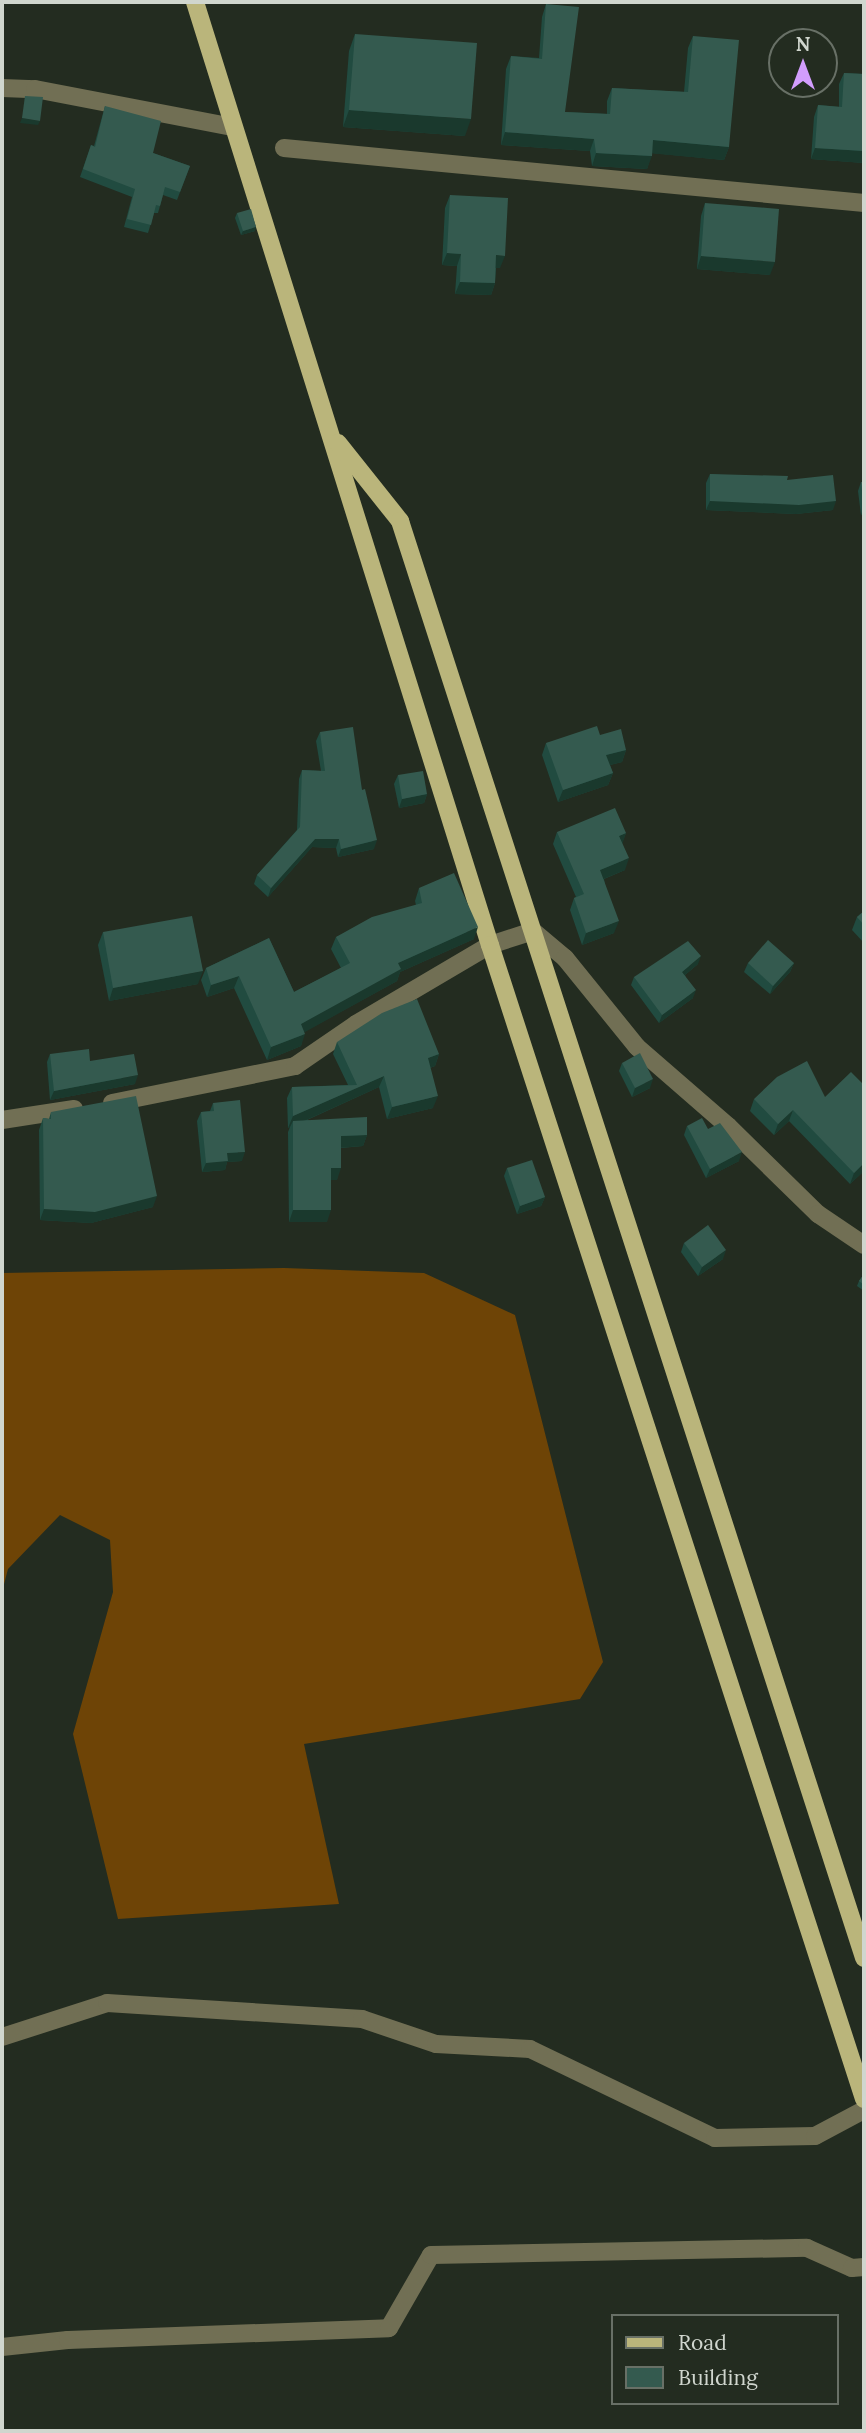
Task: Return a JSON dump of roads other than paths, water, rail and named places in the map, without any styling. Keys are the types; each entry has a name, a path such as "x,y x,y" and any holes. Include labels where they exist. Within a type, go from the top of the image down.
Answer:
{"main road":[{"path":"195,2 490,945 864,2099"},
{"path":"331,434 401,521 864,1958"}],"street":[{"path":"2,88 35,89 233,127"},
{"path":"285,148 864,203"},
{"path":"2,1120 295,1066 490,945 533,931 565,958 637,1047 728,1126 818,1214 864,1245"},
{"path":"2,2038 107,2003 362,2019 436,2044 530,2049 715,2138 815,2136 864,2110"},
{"path":"2,2347 68,2340 389,2328 431,2255 807,2248 852,2268 864,2267"}]}
